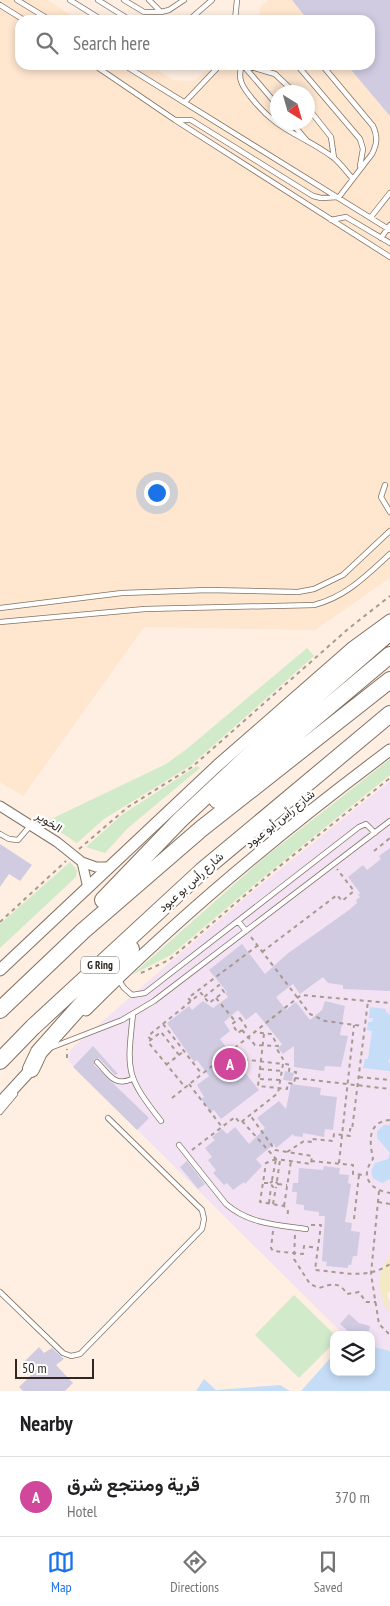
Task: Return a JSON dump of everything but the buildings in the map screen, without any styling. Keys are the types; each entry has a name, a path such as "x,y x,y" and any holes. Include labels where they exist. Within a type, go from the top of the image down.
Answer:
{"highway":[{"path":"117,886 180,820 270,736 390,632"},
{"path":"83,931 100,902 117,886 390,655"},
{"path":"83,931 201,829 390,680"},
{"name":"شارع رأس بو عبود","path":"0,1061 33,1027 202,871 390,714"},
{"path":"363,735 390,724"},
{"path":"31,1069 40,1052 202,871"},
{"name":"G Ring","path":"0,1010 83,931"}],"street":[{"path":"0,970 225,759 353,647 390,620"},
{"name":"شارع رأس أبو عبود","path":"0,1103 49,1049 121,984 169,930 251,860 390,750"},
{"name":"الخوير","path":"0,806 74,854 82,862"},
{"path":"82,862 96,867 110,867"},
{"path":"82,862 88,888"}],"lane":[{"path":"17,0 42,15"},
{"path":"70,0 94,15"},
{"path":"98,0 122,15"},
{"path":"124,0 144,12 169,10 184,0"},
{"path":"149,0 161,12"},
{"path":"195,15 212,0"},
{"path":"236,15 237,0"},
{"path":"0,5 16,15"},
{"path":"101,70 175,120 390,257"},
{"path":"132,70 389,228 381,238"},
{"path":"185,102 215,70"},
{"path":"241,70 241,82 260,109 272,121 334,158 352,178"},
{"path":"247,70 270,97"},
{"path":"261,70 275,74 287,85"},
{"path":"302,70 360,139 363,149 358,169"},
{"path":"326,70 373,126 376,133 375,148 338,198"},
{"path":"315,117 331,137 334,158"},
{"path":"175,120 191,120 313,196 338,198"},
{"path":"298,130 309,144"},
{"path":"371,217 390,193"},
{"path":"331,220 346,217 390,243"},
{"path":"385,485 381,498 390,512"},
{"path":"0,608 122,593 208,590 298,592 314,589 343,575 390,531"},
{"path":"0,622 145,609 314,605 327,602 352,588 390,554"},
{"path":"49,1049 133,1014 164,995 390,821"},
{"path":"121,984 132,995 145,993 359,827 366,824 375,832"},
{"path":"0,834 9,840 18,840 30,825"},
{"path":"238,921 246,931"},
{"path":"133,1014 129,1064 132,1079 161,1121"},
{"path":"97,1062 118,1082 123,1083 132,1079"},
{"path":"0,1112 19,1090 31,1069"},
{"path":"0,1292 63,1353 71,1356 80,1354 202,1229 204,1219 202,1210 108,1118"},
{"path":"179,1145 226,1204 236,1212 247,1219 306,1229"}],"path":[{"path":"0,922 128,806 192,767 348,629 390,596"},
{"path":"121,984 141,972 169,960 271,873 390,778"},
{"path":"374,850 390,838"},
{"path":"262,952 337,895 342,901 354,891 334,864"},
{"path":"246,931 297,998 316,1018 364,1026"},
{"path":"191,1002 188,998 257,946"},
{"path":"208,984 213,990"},
{"path":"151,1040 148,1036 202,993 204,997 209,1003 224,992 219,985 204,997"},
{"path":"172,1098 300,995 390,1003"},
{"path":"216,998 235,1021"},
{"path":"287,1152 304,1141 312,1142 312,1139 333,1141 334,1134 350,1136 368,1001"},
{"path":"240,1018 246,1027 242,1030 238,1033 232,1024 240,1018"},
{"path":"163,1024 201,1074"},
{"path":"339,1163 354,1025"},
{"path":"242,1030 255,1045 275,1046"},
{"path":"179,1055 161,1032 148,1042 185,1087"},
{"path":"254,1032 271,1034 278,1046 275,1046"},
{"path":"232,1050 240,1059 261,1061 273,1063 290,1064 289,1071 296,1072 294,1084 288,1083 287,1089 258,1086 261,1061 263,1046 264,1034"},
{"path":"67,1058 68,1042"},
{"path":"186,1155 234,1117 240,1123 278,1093 284,1064 275,1046"},
{"path":"166,1065 184,1051"},
{"path":"272,1070 273,1063"},
{"path":"260,1069 282,1070"},
{"path":"359,1077 390,1080"},
{"path":"295,1078 390,1089"},
{"path":"259,1079 280,1080"},
{"path":"269,1087 270,1080"},
{"path":"189,1084 222,1126"},
{"path":"250,1115 275,1150 312,1156 312,1161"},
{"path":"390,1120 381,1122 371,1134 370,1149 373,1159 367,1166 366,1175 369,1183 379,1191 390,1193"},
{"path":"242,1121 276,1159 311,1164 312,1161 353,1165 352,1174 366,1175"},
{"path":"276,1159 266,1163 260,1202 284,1206 288,1211 286,1226"},
{"path":"269,1204 276,1159"},
{"path":"273,1204 280,1160"},
{"path":"284,1206 291,1161"},
{"path":"354,1219 359,1175"},
{"path":"263,1182 287,1185"},
{"path":"271,1183 277,1184"},
{"path":"379,1191 370,1274 377,1302 379,1324 390,1336"},
{"path":"378,1202 390,1204"},
{"path":"306,1229 312,1224 321,1225 315,1270 370,1274 390,1264"},
{"path":"274,1225 272,1250 303,1254 304,1246 318,1248"},
{"path":"296,1228 293,1253 295,1262 314,1288 336,1284 347,1294 359,1292 366,1302 377,1302"}],"shaded area":[{"path":"0,0 47,0 71,15 15,15 15,70 158,70 173,80 194,81 206,70 375,70 375,15 259,15 260,7 268,0 390,0 390,578 315,630 144,627 23,796 0,782"},
{"path":"390,781 390,1290 387,1294 390,1302 390,1351 375,1347 375,1331 340,1331 68,1061 71,1049 257,888"}],"green space":[{"path":"307,648 314,656 190,766 104,819 77,843 45,822 166,764 188,748"},
{"path":"390,759 390,775 261,879 171,955 132,975 264,858"},
{"path":"197,766 200,768 128,828 105,853 86,847 123,814"},
{"path":"70,862 77,870 76,877 0,948 0,924"},
{"path":"294,1295 331,1331 330,1347 299,1378 255,1335"}],"sand":[{"path":"390,1255 390,1290 387,1294 390,1311 383,1302 380,1280 382,1270"}],"water":[{"path":"370,1007 386,1009 386,1012 390,1015 390,1058 388,1062 390,1063 390,1071 363,1068 365,1059 368,1059 372,1031 367,1030 368,1022 372,1022 373,1018 369,1018"},
{"path":"384,1125 390,1125 390,1153 377,1138 377,1131"},
{"path":"390,1153 390,1179 382,1183 373,1178 371,1171 375,1163 388,1159"},
{"path":"375,1347 390,1351 390,1391 301,1391 330,1358 330,1376 375,1376"},
{"path":"204,1379 216,1390 280,1385 290,1391 196,1391"}],"place":[{"name":"قرية ومنتجع شرق","path":"230,1064"}]}
